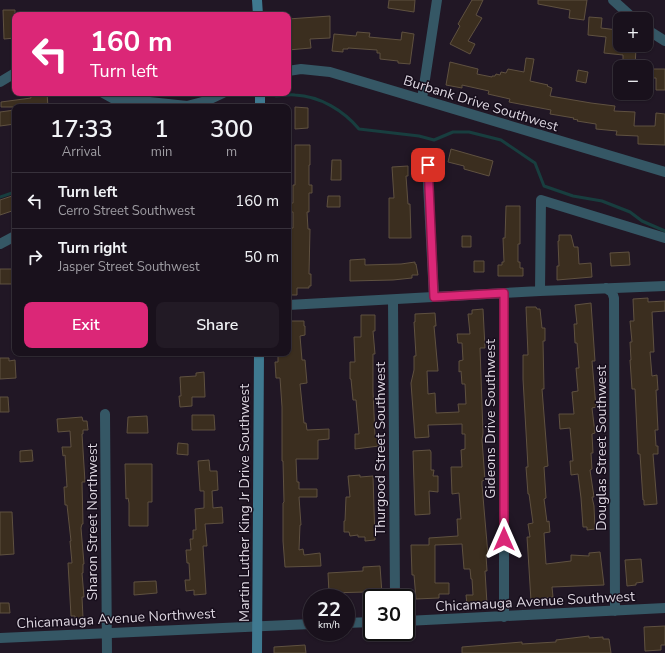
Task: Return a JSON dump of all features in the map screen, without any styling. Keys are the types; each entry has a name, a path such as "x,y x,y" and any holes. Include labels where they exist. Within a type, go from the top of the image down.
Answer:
{"main road":[{"path":"257,0 258,12"},
{"name":"Martin Luther King Jr Drive Southwest","path":"257,653 259,356"}],"street":[{"path":"422,99 437,0"},
{"path":"614,0 627,12"},
{"path":"653,33 665,41"},
{"name":"Burbank Drive Southwest","path":"291,71 301,69 330,72 665,172"},
{"path":"1,80 12,74"},
{"path":"108,96 112,98 168,104"},
{"path":"195,104 217,96"},
{"path":"428,165 434,297"},
{"path":"540,291 541,200 665,238"},
{"path":"0,244 12,238"},
{"path":"291,305 540,291 665,286"},
{"name":"Douglas Street Southwest","path":"606,288 612,292 614,298 615,611"},
{"name":"Gideons Drive Southwest","path":"504,293 504,617"},
{"name":"Thurgood Street Southwest","path":"393,300 394,589"},
{"name":"Sharon Street Northwest","path":"105,414 107,653"},
{"name":"Chicamauga Avenue Southwest","path":"415,621 665,608"},
{"path":"257,626 303,624"},
{"name":"Chicamauga Avenue Northwest","path":"0,638 257,626"}],"building":[{"path":"389,0 415,0 414,12 388,8"},
{"path":"472,0 483,0 476,15 482,18 468,41 475,44 470,54 450,44 460,26 458,24"},
{"path":"538,0 587,0 584,20 569,18 570,10 538,4"},
{"path":"3,10 15,10 15,12 12,12 12,38 4,39"},
{"path":"330,16 330,38 310,39 311,48 291,50 291,19"},
{"path":"589,17 602,18 601,28 613,29 613,52 636,52 635,60 623,60 623,55 604,53 606,37 588,35"},
{"path":"357,32 370,33 369,37 401,40 402,32 414,34 410,64 380,59 380,53 377,53 377,50 348,48 343,49 343,52 332,51 334,34 356,36"},
{"path":"526,58 534,59 530,81 548,85 547,86 552,88 550,96 615,106 614,111 635,112 634,126 655,126 656,113 665,114 665,145 638,144 638,136 616,135 617,131 596,129 596,124 550,114 551,110 509,102 510,99 488,94 489,91 462,85 462,88 446,85 450,62 478,69 477,74 492,77 496,74 500,75 501,72 506,73 508,69 524,72"},
{"path":"653,69 665,69 665,90 656,90 656,78 653,78"},
{"path":"578,70 588,72 586,83 576,81"},
{"path":"31,96 47,96 48,104 12,104 12,107 1,107 1,102 31,98"},
{"path":"295,107 308,108 308,128 295,129"},
{"path":"12,110 12,124 0,126 0,112"},
{"path":"295,145 310,145 309,185 312,185 312,193 309,193 309,212 307,212 308,229 310,229 309,274 311,274 311,286 309,286 309,288 297,288 297,295 291,295 291,228 293,228 293,212 291,212 291,203 293,203 293,185 295,185"},
{"path":"451,149 493,161 489,176 464,169 464,166 448,162"},
{"path":"332,160 341,160 341,180 331,180"},
{"path":"408,166 408,176 406,176 408,204 410,204 411,238 389,238 389,198 394,198 392,167"},
{"path":"12,196 12,211 0,215 0,200"},
{"path":"328,196 340,196 340,207 327,207"},
{"path":"506,206 520,206 520,244 518,244 518,262 520,262 520,268 523,268 523,276 498,276 498,265 502,265 502,262 504,262 503,238 505,238"},
{"path":"559,235 571,235 574,247 578,247 579,264 591,263 592,277 557,280 557,266 559,266"},
{"path":"462,236 471,236 471,247 462,247"},
{"path":"629,252 630,265 611,266 610,253"},
{"path":"365,259 365,265 415,262 418,275 412,275 412,278 393,280 350,281 350,260"},
{"path":"474,261 484,261 484,272 474,272"},
{"path":"0,269 12,269 12,284 0,284"},
{"path":"648,298 648,302 665,301 665,311 652,312 654,352 650,352 652,376 657,375 658,390 656,390 658,430 655,430 658,454 653,454 657,504 644,505 640,454 638,454 635,389 632,389 630,342 632,342 630,321 634,321 633,299"},
{"path":"591,303 595,361 592,361 596,407 592,408 595,433 592,434 593,453 591,453 592,469 590,470 594,497 592,497 595,529 587,530 587,527 583,527 578,474 571,475 570,461 573,461 570,428 560,429 559,414 574,414 572,392 578,391 576,368 579,368 577,343 575,343 574,324 577,324 575,305"},
{"path":"526,307 536,307 537,309 540,309 542,328 545,328 545,341 543,341 544,389 542,389 548,466 544,467 546,498 544,499 550,532 544,533 546,564 571,561 571,555 589,556 589,553 600,552 604,585 552,587 553,597 545,598 545,600 531,601 527,537 530,537 528,524 533,523 528,494 526,467 528,467 523,379 523,355 528,355"},
{"path":"483,309 485,348 480,348 482,440 485,480 482,481 482,485 488,555 486,555 487,571 485,571 487,604 467,605 466,595 473,595 472,579 470,569 464,569 462,544 435,545 435,583 449,583 449,594 439,594 439,598 416,599 414,575 412,575 411,545 429,545 429,538 458,536 457,519 461,519 459,493 452,494 451,467 462,467 461,450 465,449 465,434 462,434 462,424 428,425 429,437 415,438 411,383 414,370 414,356 416,356 415,314 435,313 436,326 434,326 438,371 427,371 428,394 435,393 436,413 459,412 458,404 466,404 465,384 462,384 461,371 459,372 459,361 463,360 462,343 458,343 457,334 470,334 468,314 472,314 472,310"},
{"path":"361,315 375,315 375,331 373,331 375,354 373,354 373,391 375,436 378,435 379,446 355,449 355,434 359,434 356,400 353,400 350,379 350,362 355,362 354,337 361,337"},
{"path":"291,321 304,321 305,335 300,336 302,360 305,360 307,383 300,384 304,423 306,423 307,430 329,429 329,439 318,440 318,459 296,459 297,482 299,482 299,489 317,489 317,497 299,497 301,525 299,550 303,549 304,555 320,553 321,566 285,567 283,541 284,502 282,407 280,378 276,378 275,362 278,362 278,356 291,356"},
{"path":"0,358 9,358 9,361 15,360 16,378 0,379"},
{"path":"204,372 205,397 192,397 192,406 180,407 180,377 196,376 196,373"},
{"path":"0,397 8,397 9,412 0,412"},
{"path":"192,415 214,415 215,430 192,430"},
{"path":"147,416 148,433 127,433 128,417"},
{"path":"82,417 83,421 87,421 88,430 83,430 82,434 85,482 82,482 83,524 81,528 84,564 82,573 84,597 82,597 83,618 75,619 75,616 71,616 68,563 72,563 71,541 67,505 65,505 64,487 67,487 65,455 63,456 62,447 71,447 70,431 58,432 57,419"},
{"path":"178,443 188,444 188,455 177,454"},
{"path":"32,450 33,461 20,462 20,451"},
{"path":"430,450 431,470 434,470 433,476 438,476 438,492 429,491 430,514 415,515 413,451"},
{"path":"209,460 210,471 217,471 218,490 212,491 213,508 222,507 223,523 205,524 207,546 203,546 206,594 194,595 194,590 186,591 185,580 190,580 189,563 187,563 186,550 191,550 190,539 193,539 193,530 196,530 195,509 204,508 204,491 200,491 198,461"},
{"path":"125,464 152,464 152,502 148,502 148,526 129,526 129,503 128,498 126,499"},
{"path":"360,475 360,477 373,476 375,540 365,541 365,537 358,537 358,535 350,536 349,532 344,532 346,497 350,497 348,476"},
{"path":"0,512 12,512 14,554 0,555"},
{"path":"641,559 643,582 636,583 636,585 627,586 625,560"},
{"path":"380,566 382,589 363,589 363,592 355,592 355,589 329,589 328,573 363,571 363,567"},
{"path":"156,581 157,593 134,595 134,582"},
{"path":"0,603 9,603 10,613 0,613"},
{"path":"665,626 665,645 661,645 661,650 645,651 644,627"},
{"path":"589,636 589,638 603,637 603,639 609,639 611,653 462,653 462,647 522,642 522,644 556,642 556,640"},
{"path":"305,645 306,653 274,653 274,647"}],"waterway":[{"path":"291,95 304,96 322,101 346,116 359,129 419,136 434,140 453,132 469,132 501,140 535,163 544,186 573,196 602,201 630,212 642,221 665,231"},
{"path":"0,197 12,193"}],"route":[{"path":"428,165 434,297 504,293 504,539"}]}
